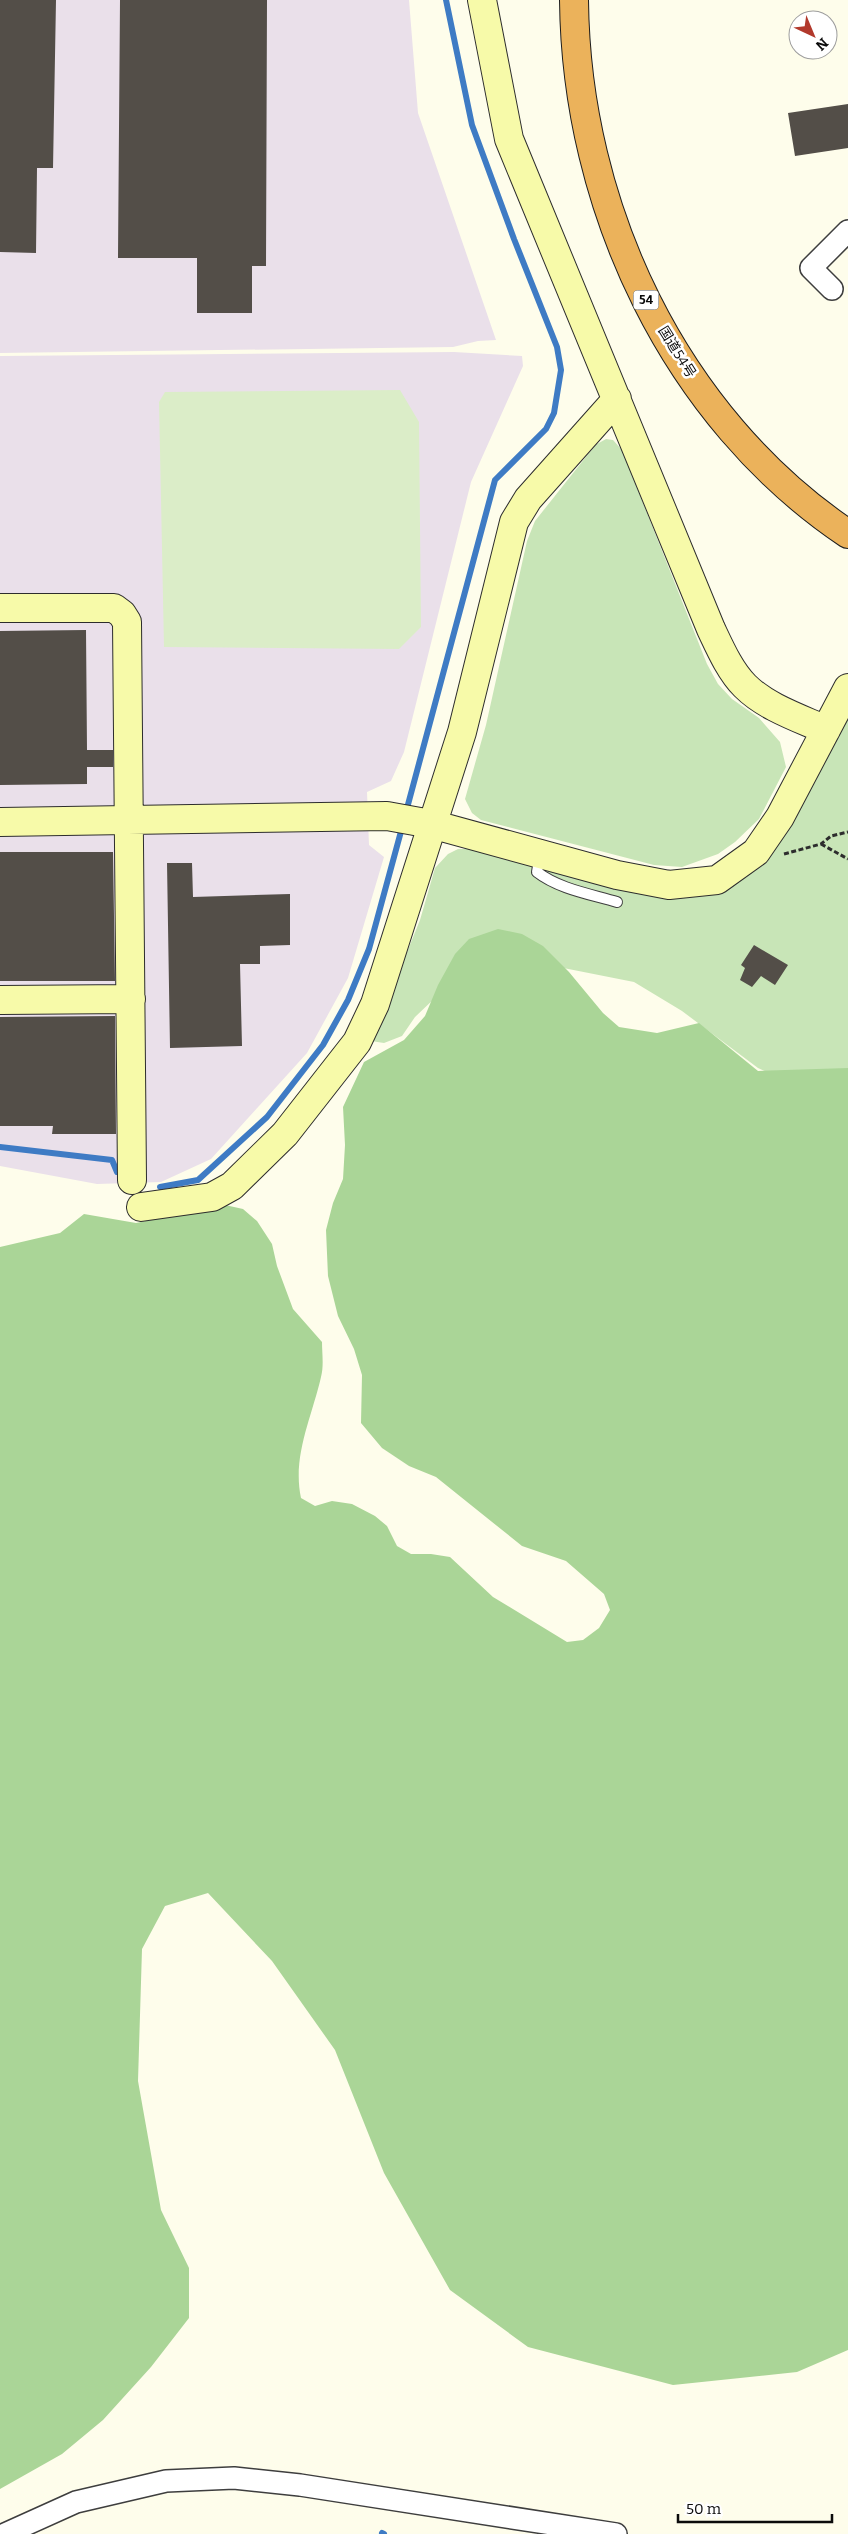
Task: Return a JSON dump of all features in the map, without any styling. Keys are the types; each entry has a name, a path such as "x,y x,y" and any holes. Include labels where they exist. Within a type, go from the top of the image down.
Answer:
{"highway":[{"name":"国道54号","path":"574,0 578,78 588,134 604,199 640,291 686,368 744,442 790,489 848,534"}],"street":[{"path":"482,0 509,139 711,629 727,661 744,685 757,696 778,708 826,730"},
{"path":"832,289 811,268 848,231"},
{"path":"142,1207 212,1197 232,1186 285,1134 357,1042 375,1004 462,732 514,522 528,499 617,399"},
{"path":"0,608 114,608 122,614 128,628 132,1180"},
{"path":"0,822 387,816 431,824 617,875 669,886 717,880 756,852 780,817 848,688"},
{"path":"0,1000 131,999"},
{"path":"4,2534 76,2502 166,2481 234,2478 328,2489 616,2534"}],"lane":[{"path":"540,853 537,872 545,878 574,890 617,902"}],"path":[{"path":"778,856 821,844 831,836 848,832"},
{"path":"821,844 848,859"}],"shaded area":[{"path":"0,0 409,0 418,113 496,340 478,341 453,347 0,353"},
{"path":"454,352 522,356 523,366 471,482 404,752 391,781 367,792 369,845 384,857 348,978 307,1053 211,1159 161,1182 97,1184 0,1166 0,356"}],"green space":[{"path":"400,390 419,422 421,627 399,649 164,647 159,402 165,392"},
{"path":"606,439 613,440 622,450 707,664 718,684 732,699 759,718 780,742 786,767 759,819 735,842 718,854 682,867 654,865 481,820 472,813 465,799 486,725 527,541 535,521 589,453 597,444"},
{"path":"848,717 848,1108 758,1068 682,1011 634,982 498,955 456,978 415,1017 402,1036 384,1043 371,1041 420,920 435,868 448,854 458,849 470,849 725,886"},
{"path":"498,929 522,934 543,946 569,972 603,1013 619,1027 657,1033 699,1023 758,1071 848,1068 848,2350 797,2372 673,2385 528,2347 450,2290 384,2173 335,2050 272,1961 208,1893 165,1906 142,1949 138,2081 161,2210 189,2268 189,2318 151,2367 103,2420 62,2454 0,2489 0,1247 60,1233 84,1214 136,1223 225,1205 243,1209 257,1221 272,1244 277,1266 293,1309 322,1342 322,1373 301,1452 299,1482 301,1498 315,1506 332,1501 352,1504 375,1516 387,1526 397,1546 411,1554 431,1554 450,1557 493,1597 567,1642 583,1640 599,1628 610,1610 604,1594 566,1561 522,1546 436,1477 409,1466 382,1448 361,1423 362,1375 354,1349 338,1316 328,1276 326,1230 333,1203 343,1179 345,1145 343,1107 364,1062 404,1040 425,1016 438,985 455,954 469,939"}],"building":[{"path":"0,0 56,0 53,168 37,168 36,253 0,252"},
{"path":"120,0 267,0 266,266 252,266 252,313 197,313 197,258 118,258"},
{"path":"848,104 848,148 795,156 788,113"},
{"path":"86,630 87,750 113,750 113,767 87,767 87,784 0,785 0,631"},
{"path":"0,852 113,852 115,981 0,981"},
{"path":"167,863 192,863 193,897 290,894 290,945 260,946 260,964 240,964 242,1046 170,1048"},
{"path":"754,945 788,965 775,985 761,976 752,987 740,980 745,968 741,965"},
{"path":"115,1016 116,1134 52,1134 53,1126 0,1126 0,1017"}],"waterway":[{"path":"406,812 495,480 546,429 554,413 561,370 557,347 514,239 472,125 446,0"},
{"path":"160,1187 198,1180 267,1117 323,1045 348,1000 369,949 403,824"},
{"path":"0,1147 112,1160 117,1172"}]}
